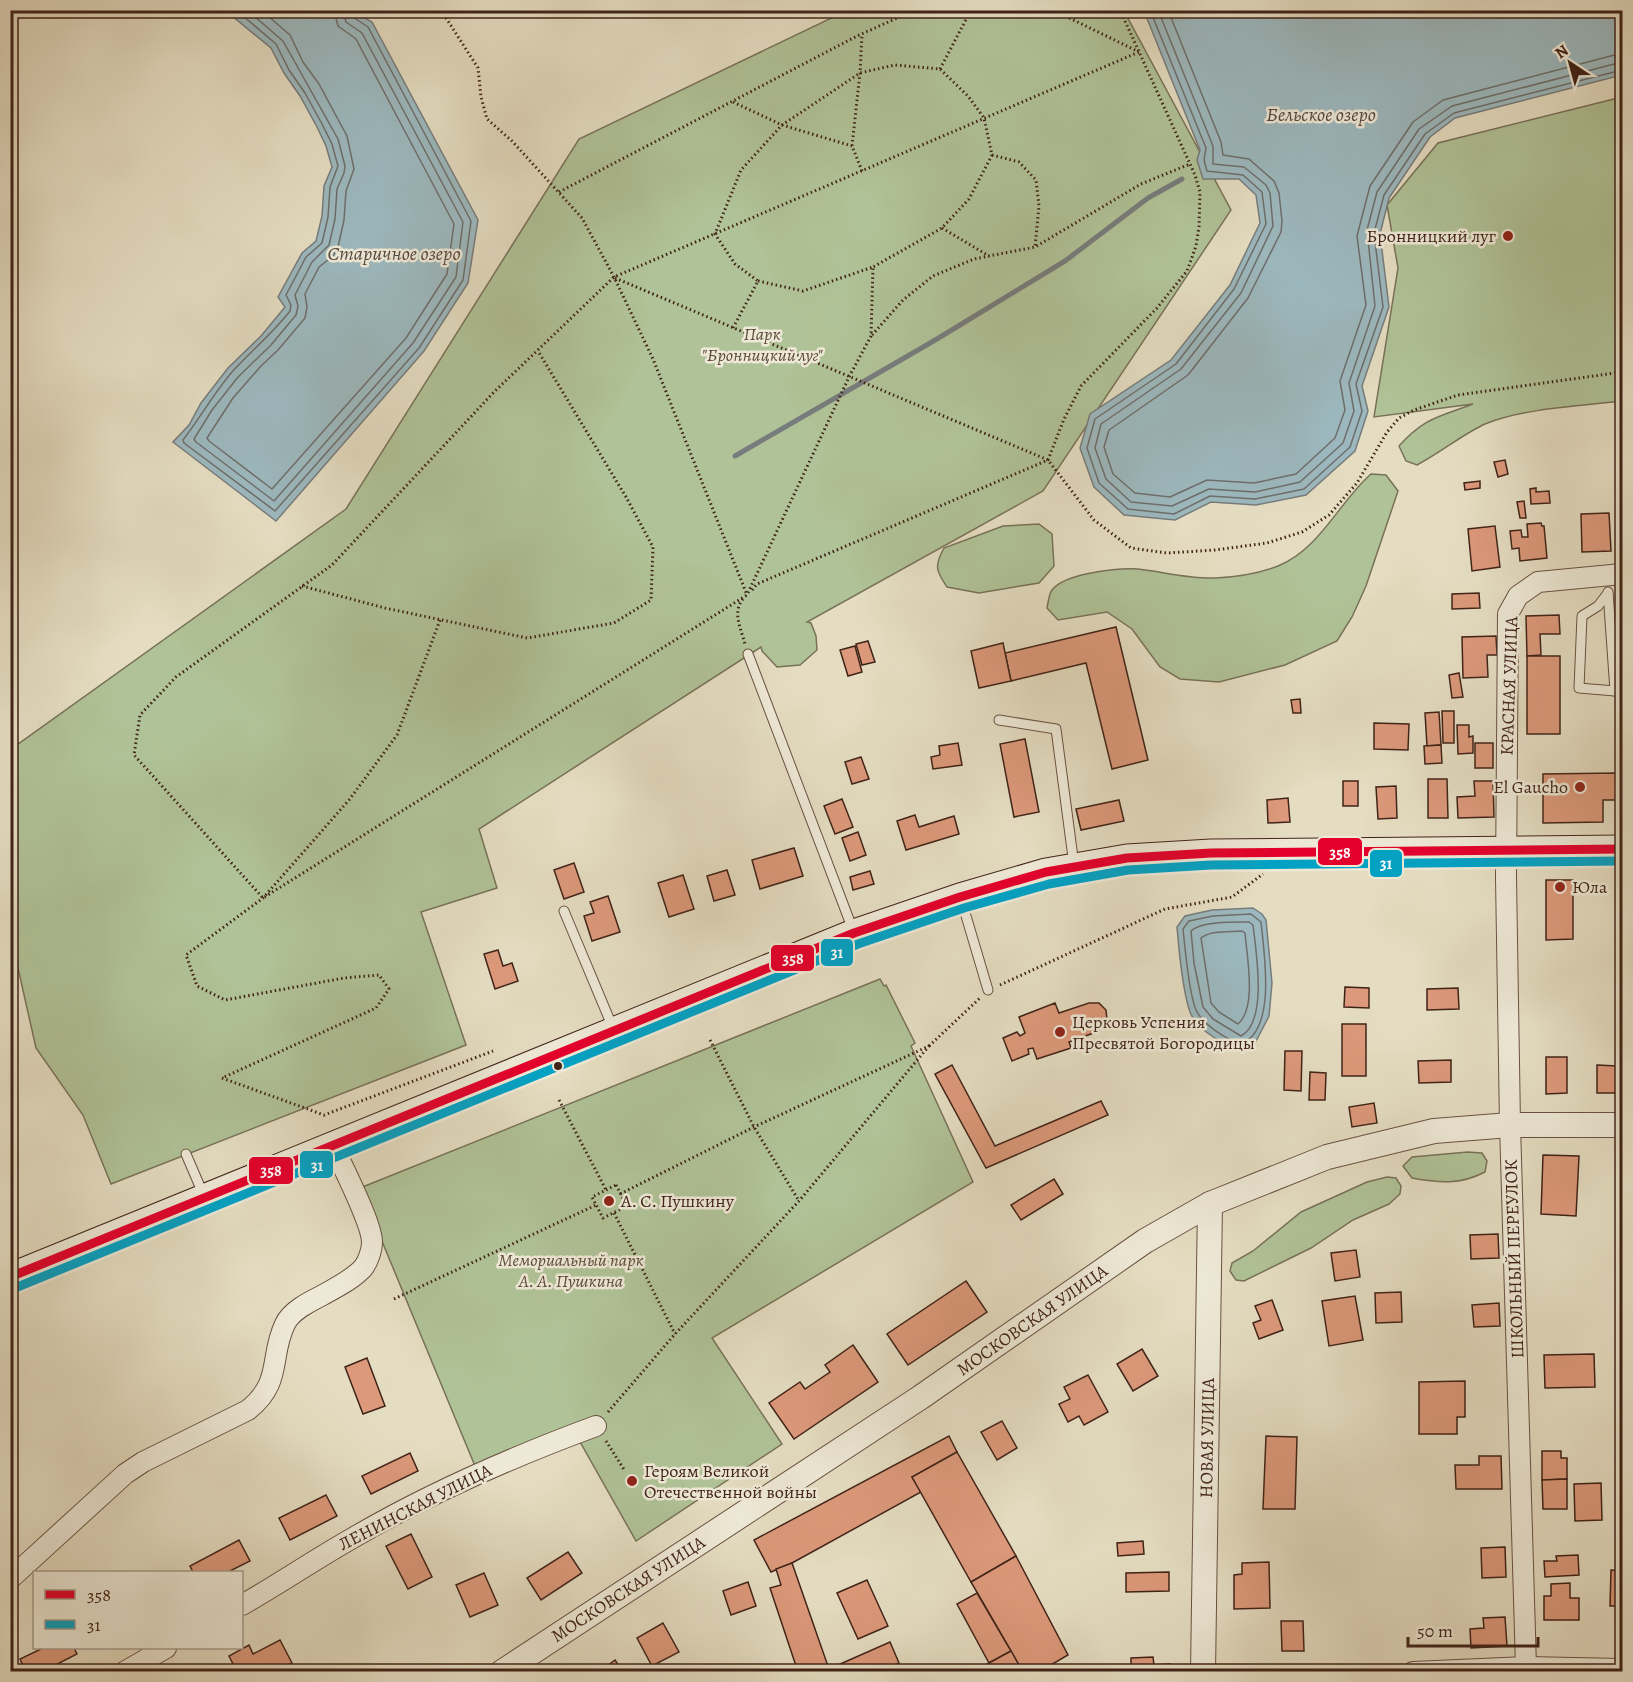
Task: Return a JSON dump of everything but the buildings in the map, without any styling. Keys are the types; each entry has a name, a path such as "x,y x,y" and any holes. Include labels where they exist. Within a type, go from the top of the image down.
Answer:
{"main road":[{"path":"10,1277 854,933 960,897 1046,872 1127,858 1210,853 1623,849"}],"street":[{"name":"КРАСНАЯ УЛИЦА","path":"1505,851 1508,614 1518,596 1538,582 1612,581"},
{"name":"ШКОЛЬНЫЙ ПЕРЕУЛОК","path":"1505,851 1510,1125 1526,1667"},
{"name":"МОСКОВСКАЯ УЛИЦА","path":"502,1671 921,1397 1145,1241 1210,1204 1326,1157 1434,1131 1510,1125 1623,1125"},
{"path":"10,1579 126,1474 143,1462 248,1410 261,1400 269,1387 285,1322 307,1303 347,1281 363,1268 372,1242 368,1226 333,1144"},
{"name":"НОВАЯ УЛИЦА","path":"1203,1671 1210,1204"},
{"name":"ЛЕНИНСКАЯ УЛИЦА","path":"243,1604 352,1538 467,1478 540,1446 596,1426"},
{"path":"124,1671 162,1649"},
{"path":"1413,1671 1526,1667 1623,1669"}],"lane":[{"path":"1612,581 1619,691 1580,688 1582,616 1598,606 1612,581"},
{"path":"748,654 854,933"},
{"path":"999,720 1056,729 1075,867"},
{"path":"960,897 988,990"},
{"path":"564,911 614,1030"},
{"path":"186,1154 205,1197"}],"path":[{"path":"441,10 478,68 481,97 487,119 512,141 582,218 614,277 653,359 747,595"},
{"path":"559,192 862,33 915,10"},
{"path":"939,69 971,10"},
{"path":"1053,10 1139,52"},
{"path":"748,654 737,615 740,603 757,584 1048,460 1064,419 1081,386 1157,308 1187,271 1196,246 1200,192 1190,164 1119,10"},
{"path":"862,33 852,146 862,171"},
{"path":"263,898 134,755 140,715 176,677 332,566 494,392 614,277 1139,52"},
{"path":"895,65 939,69 968,96 984,118 992,155 969,199 942,228 873,267 803,291 758,281 735,264 715,234 741,170 782,125 860,74 895,65"},
{"path":"732,102 782,125 852,146"},
{"path":"992,155 1020,162 1036,180 1039,206 1035,247"},
{"path":"493,1051 324,1115 222,1078 376,1008 389,989 379,975 344,978 225,1000 197,986 186,955 263,898 747,595 849,376 871,336 903,300 933,276 974,259 1035,247 1141,184 1190,164"},
{"path":"942,228 989,256"},
{"path":"871,336 873,267"},
{"path":"614,277 1048,460 1094,520 1131,548 1167,553 1267,543 1302,532 1329,515 1357,483 1387,432 1399,418 1414,410 1458,395 1623,372"},
{"path":"733,328 758,281"},
{"path":"302,586 440,620 527,638 614,623 651,600 653,548 626,497 538,350"},
{"path":"263,898 349,800 397,735 440,620"},
{"path":"625,1471 596,1426 675,1334 799,1201 929,1046 988,990 1165,909 1232,897 1265,873"},
{"path":"710,1040 754,1127 799,1201"},
{"path":"620,1194 754,1127 929,1046"},
{"path":"560,1100 606,1190"},
{"path":"616,1185 627,1206 603,1218 592,1197 606,1190 616,1185"},
{"path":"394,1299 596,1205"},
{"path":"614,1213 675,1334"}],"green space":[{"name":"Парк \"Бронницкий луг\"","path":"846,11 1124,11 1231,210 1043,491 807,622 811,623 816,636 817,650 800,665 777,667 761,647 479,829 497,888 421,912 466,1045 111,1184 83,1115 36,1048 11,937 10,750 346,509 579,139"},
{"name":"Бронницкий луг","path":"1622,97 1622,401 1517,414 1477,428 1417,465 1406,461 1399,446 1408,436 1433,419 1473,404 1374,417 1398,268 1387,205 1438,143"},
{"path":"1371,474 1386,475 1398,491 1366,586 1352,617 1337,641 1285,665 1219,682 1180,679 1160,667 1132,629 1107,612 1058,620 1047,608 1052,590 1059,584 1068,579 1092,573 1138,569 1215,578 1263,571 1278,566 1306,548"},
{"path":"1039,524 1052,534 1054,566 1039,583 979,593 947,587 940,577 938,564 944,548 1003,526"},
{"name":"Мемориальный парк А. А. Пушкина","path":"880,979 884,986 886,985 915,1043 911,1046 973,1182 712,1338 782,1444 636,1541 571,1426 475,1466 360,1188"},
{"path":"1482,1153 1487,1161 1485,1172 1458,1181 1440,1182 1412,1178 1403,1166 1412,1157"},
{"path":"1387,1177 1396,1178 1401,1186 1400,1194 1389,1204 1353,1220 1311,1248 1244,1281 1236,1280 1230,1271 1232,1263 1253,1251 1301,1212 1367,1182"}],"water":[{"name":"Старичное озеро","path":"226,11 352,11 372,22 478,220 468,283 424,351 276,521 173,442 189,425 201,403 228,368 261,336 285,307 278,297 302,253 316,241 322,216 324,186 332,167 317,127 271,48"},
{"name":"Бельское озеро","path":"1144,11 1622,11 1622,75 1455,118 1430,137 1389,198 1380,234 1389,307 1362,386 1368,411 1355,451 1306,495 1256,505 1211,502 1175,520 1124,515 1094,487 1080,448 1090,414 1171,360 1230,285 1260,223 1256,195 1239,179 1203,179 1197,160 1200,150"},
{"path":"1253,908 1266,920 1272,983 1269,1016 1254,1045 1242,1051 1227,1045 1205,1031 1190,1012 1183,981 1177,927 1185,916 1212,910"}],"waterway":[{"path":"735,456 937,339 1065,261 1148,198 1182,179"}],"transit line":[{"name":"358","path":"10,1277 854,933 960,897 1046,872 1127,858 1211,853 1622,849"},
{"name":"31","path":"15,1288 858,944 964,908 1049,884 1128,870 1211,865 1622,861"}],"place":[{"name":"Бронницкий луг","path":"1508,236"},
{"name":"El Gaucho","path":"1580,787"},
{"name":"Юла","path":"1560,887"},
{"name":"Церковь Успения Пресвятой Богородицы","path":"1060,1032"},
{"name":"А. С. Пушкину","path":"609,1201"},
{"name":"Героям Великой Отечественной войны","path":"632,1481"}]}
